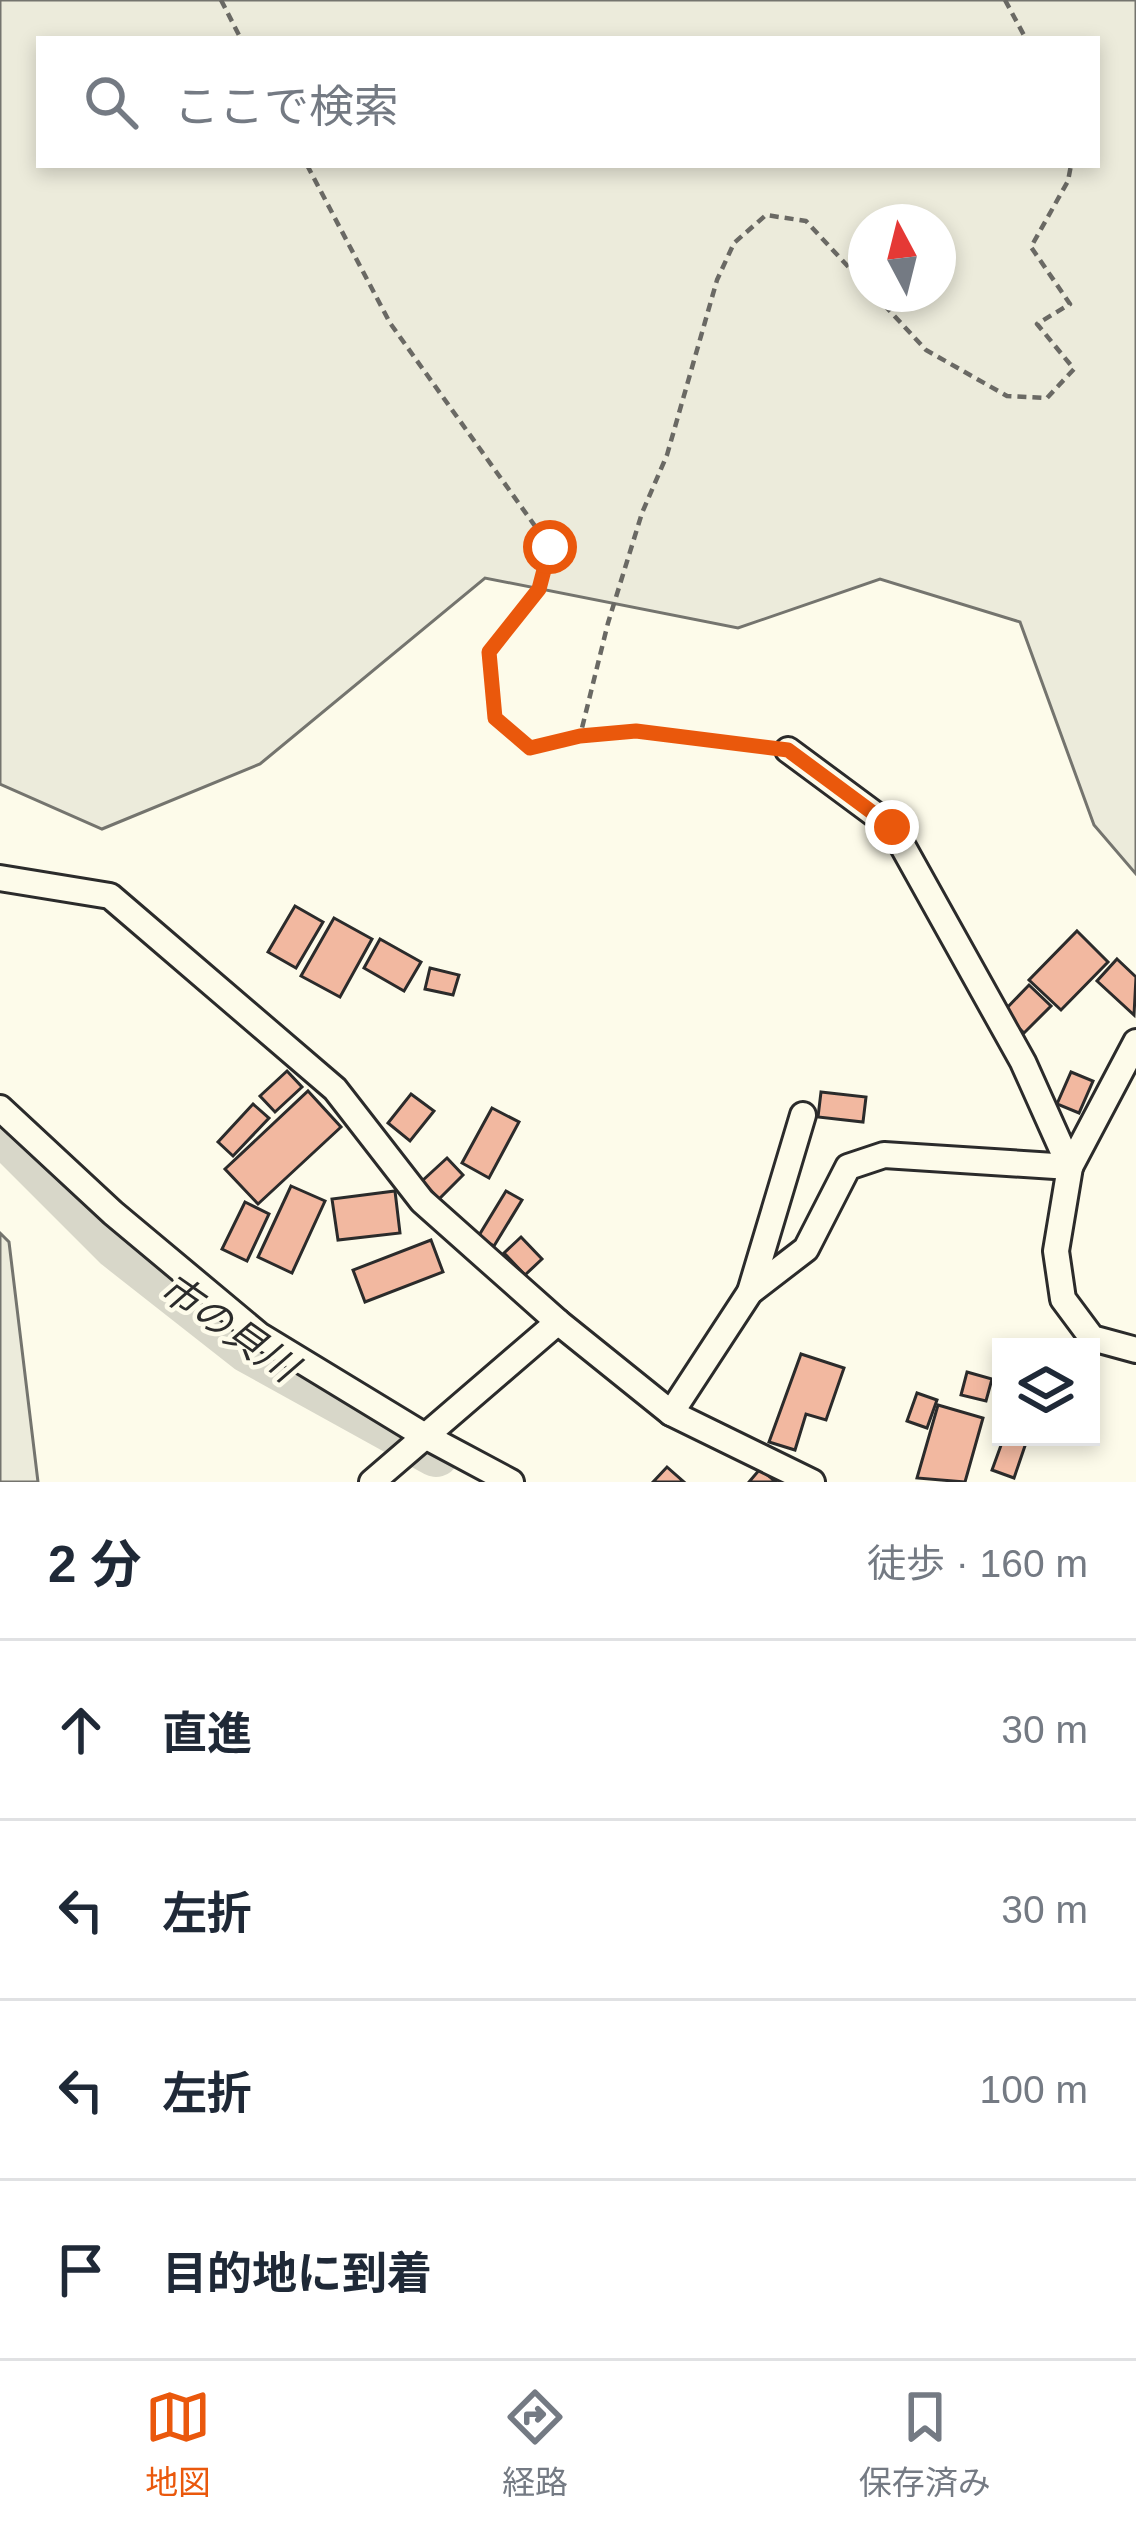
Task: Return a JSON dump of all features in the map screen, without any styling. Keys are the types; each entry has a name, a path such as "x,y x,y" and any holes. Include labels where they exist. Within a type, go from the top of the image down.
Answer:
{"street":[{"path":"788,750 892,827 1024,1062 1070,1167"},
{"path":"0,878 110,896 335,1089 422,1201 558,1322 671,1413 812,1482"},
{"path":"1136,1042 1070,1167 1056,1251 1063,1299 1092,1338 1136,1350"},
{"path":"0,1108 113,1213 259,1335 418,1443 511,1482"},
{"path":"671,1413 750,1292 803,1115"},
{"path":"750,1292 806,1249 848,1167 884,1155 1070,1167"},
{"path":"372,1482 558,1322"}],"path":[{"path":"220,0 239,36"},
{"path":"1005,0 1024,36"},
{"path":"309,168 390,323 550,547 539,589 489,652 495,718 530,748 580,736 636,731 788,750"},
{"path":"891,312 926,350 1007,396 1047,398 1074,369 1037,324 1070,304 1031,247 1068,181 1070,168"},
{"path":"580,736 642,512 667,455 717,280 734,243 766,215 806,220 848,266"}],"shaded area":[{"path":"0,0 1136,0 1136,874 1094,825 1020,622 880,579 738,628 485,578 260,764 102,829 0,784"},
{"path":"0,1233 9,1242 38,1482 0,1482"}],"building":[{"path":"295,906 323,922 296,968 268,952"},
{"path":"334,918 372,939 340,997 301,976"},
{"path":"1077,931 1108,962 1061,1010 1029,980"},
{"path":"380,939 421,962 404,991 364,968"},
{"path":"1117,959 1136,977 1134,1015 1097,981"},
{"path":"430,968 459,975 453,995 425,989"},
{"path":"1029,985 1051,1006 1024,1033 1003,1012"},
{"path":"287,1071 302,1087 275,1112 260,1096"},
{"path":"1071,1072 1093,1081 1079,1113 1057,1104"},
{"path":"308,1091 341,1127 258,1204 225,1169"},
{"path":"821,1092 866,1097 863,1122 818,1117"},
{"path":"411,1094 434,1111 410,1141 388,1123"},
{"path":"253,1104 269,1118 233,1156 218,1142"},
{"path":"492,1108 519,1122 489,1178 462,1163"},
{"path":"447,1158 463,1175 439,1199 422,1181"},
{"path":"291,1186 325,1201 292,1273 258,1257"},
{"path":"395,1191 400,1233 338,1240 332,1199"},
{"path":"506,1191 522,1200 494,1246 478,1237"},
{"path":"245,1202 269,1214 247,1261 222,1249"},
{"path":"521,1237 542,1259 525,1275 504,1253"},
{"path":"431,1240 443,1272 365,1302 353,1270"},
{"path":"801,1354 844,1368 826,1420 806,1414 795,1450 769,1442"},
{"path":"967,1372 992,1379 986,1401 961,1395"},
{"path":"917,1393 937,1400 927,1428 907,1421"},
{"path":"938,1405 983,1418 965,1482 917,1478"},
{"path":"1001,1446 1025,1446 1014,1478 992,1470"},
{"path":"667,1467 684,1482 653,1482"},
{"path":"760,1469 776,1482 749,1482"}],"waterway":[{"name":"市の貝川","path":"0,1129 117,1246 248,1349 436,1453"}],"route":[{"path":"550,547 539,589 489,652 495,718 530,748 580,736 636,731 788,750 892,827"}]}
